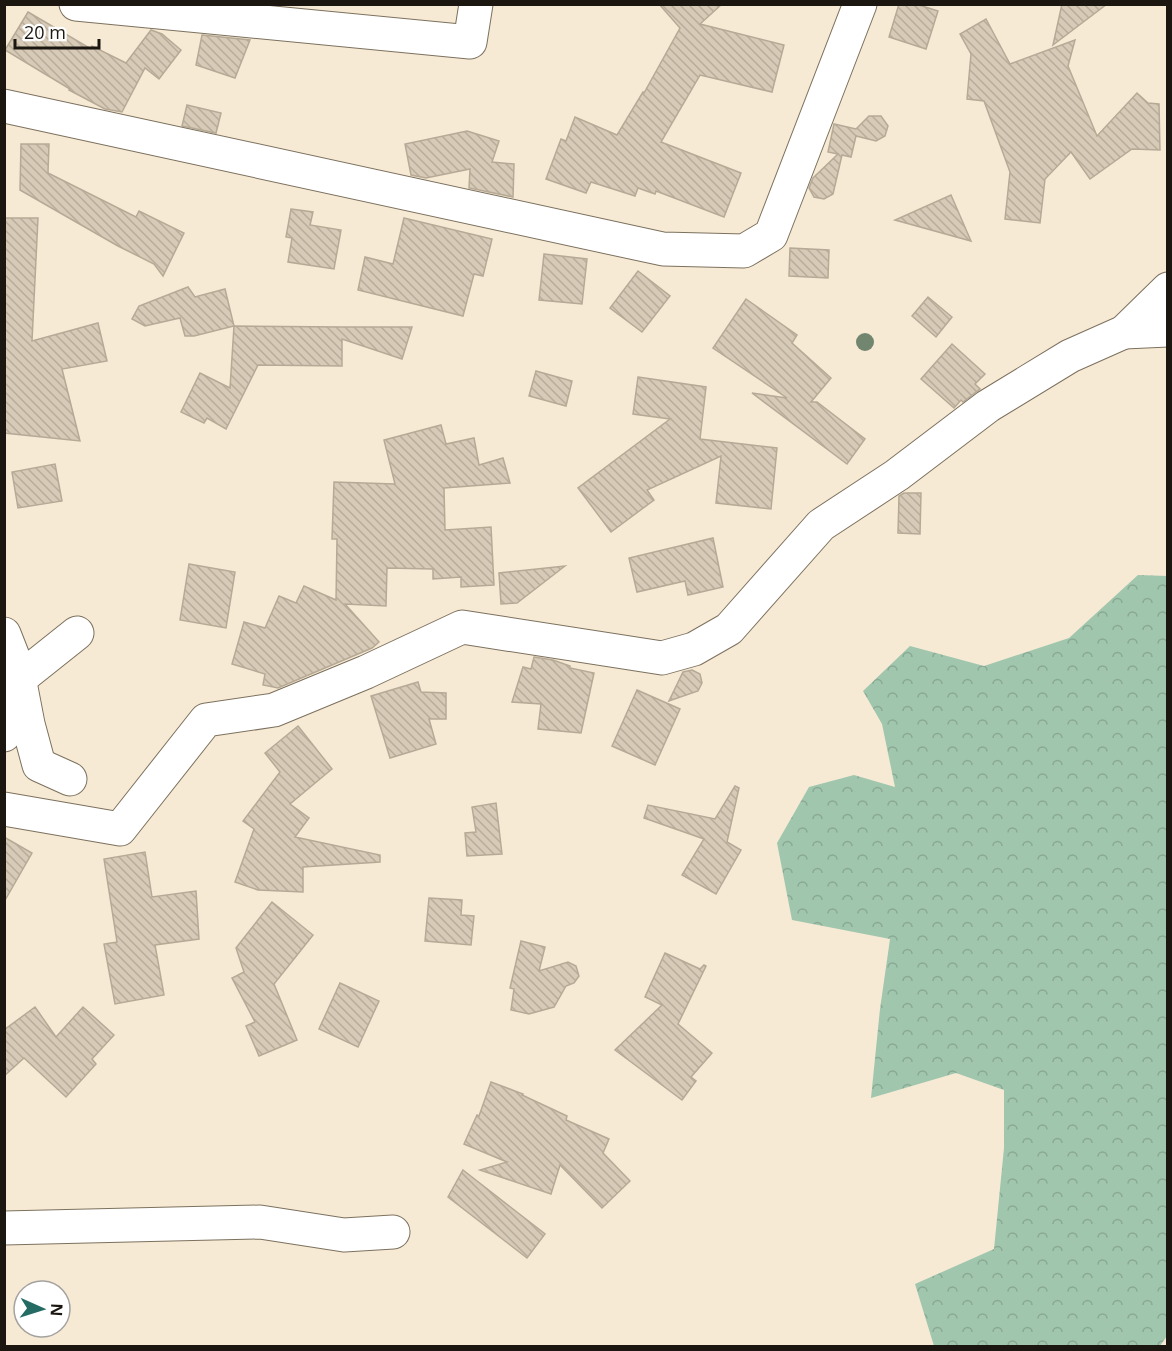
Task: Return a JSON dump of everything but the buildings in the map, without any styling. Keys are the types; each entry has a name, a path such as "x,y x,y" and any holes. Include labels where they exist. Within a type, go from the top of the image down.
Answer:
{"street":[{"path":"76,4 470,42 476,4"},
{"path":"4,106 663,249 744,251 771,235 860,4"},
{"path":"4,809 120,829 206,720 274,711 366,672 462,627 662,658 694,649 729,629 821,525 897,475 988,406 1070,356 1124,332 1167,289"},
{"path":"1124,332 1167,330"},
{"path":"4,735 18,680 77,633"},
{"path":"4,634 17,667 18,680 39,765 70,779"},
{"path":"4,1228 260,1222 344,1235 393,1232"}],"green space":[{"path":"1138,575 1168,576 1167,1336 1160,1346 934,1346 915,1284 994,1249 1004,1148 1004,1090 956,1073 871,1098 890,939 792,920 777,843 809,787 854,775 895,787 882,724 863,691 910,646 984,666 1069,638"}]}
